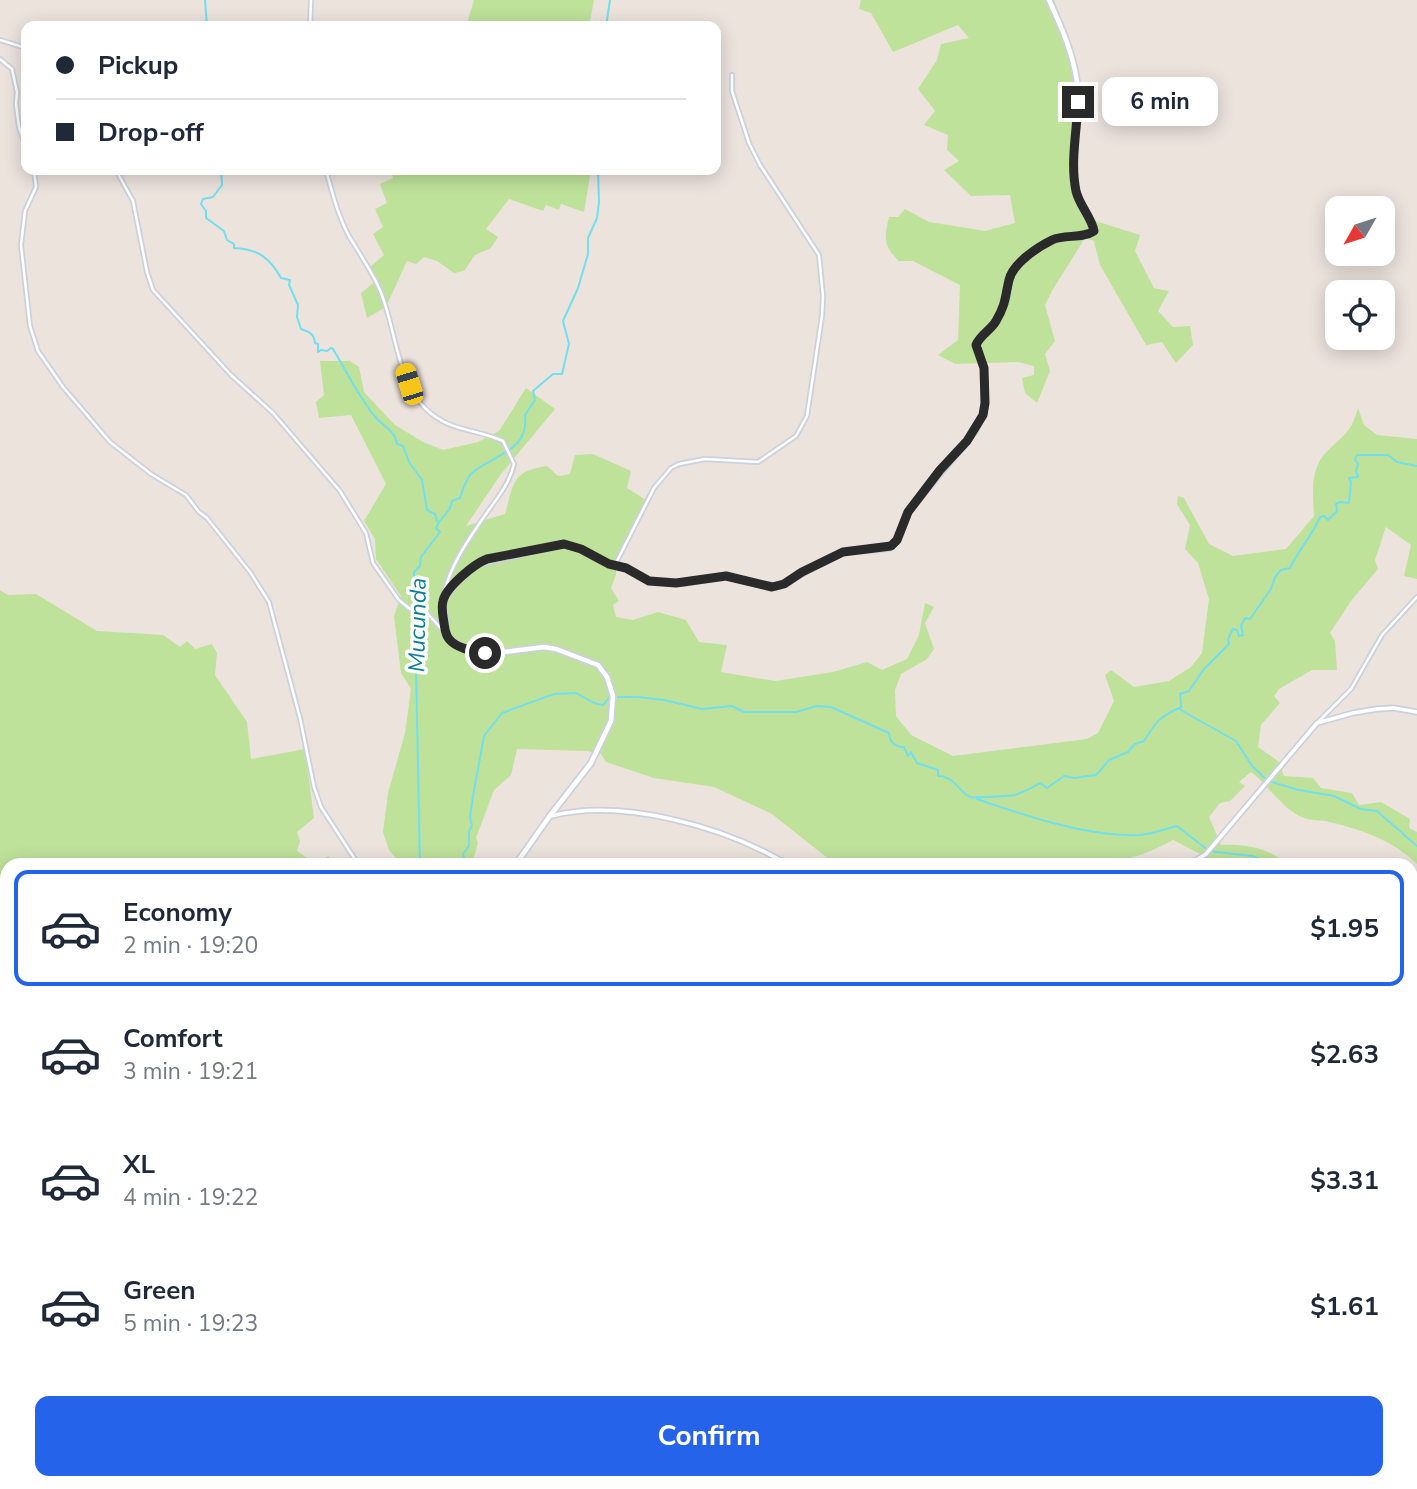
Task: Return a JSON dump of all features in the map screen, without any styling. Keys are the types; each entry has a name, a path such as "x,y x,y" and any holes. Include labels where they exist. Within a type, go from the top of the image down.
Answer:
{"main road":[{"path":"520,858 593,759 611,721 613,697 605,672 597,664 547,647 494,654 459,646 446,634 443,600 478,562 555,544 572,546 614,566 626,568 646,580 692,582 726,576 776,587 843,552 888,548 897,540 908,512 940,470 967,441 983,415 984,368 976,345 995,323 1001,311 1011,275 1026,258 1051,241 1090,234 1094,229 1076,190 1074,166 1078,83 1069,47 1049,0"}],"street":[{"path":"310,21 312,0"},
{"path":"0,40 21,46"},
{"path":"0,59 12,69 21,133"},
{"path":"614,566 654,488 671,468 688,461 714,458 758,462 796,436 807,416 822,316 819,255 760,165 749,143 732,91 732,75"},
{"path":"35,175 36,187 25,211 21,245 30,326 38,351 63,387 110,442 150,474 186,495 250,572 269,602 300,718 314,787 321,807 354,858"},
{"path":"119,175 133,201 146,272 153,290 231,376 273,413 331,480 366,533 375,566 399,600 415,610 426,612 446,634"},
{"path":"329,175 345,226 379,288 409,384 418,400 451,427 503,441 514,464 505,488 468,540 453,570 443,600"},
{"path":"1199,858 1209,851 1317,723 1351,689 1382,635 1417,597"},
{"path":"1317,723 1377,709 1394,708 1417,712"},
{"path":"549,817 590,811 650,814 720,834 774,858"}],"green space":[{"path":"474,0 594,0 590,21 468,21"},
{"path":"861,0 1054,0 1063,25 1075,89 1071,149 1076,182 1086,218 1140,235 1135,251 1154,288 1169,291 1158,311 1173,327 1190,326 1193,345 1176,363 1162,342 1146,345 1100,265 1094,241 1085,238 1045,305 1055,341 1045,354 1050,371 1037,403 1025,393 1022,378 1034,375 1034,366 1018,362 955,364 938,355 958,340 960,285 913,261 899,261 886,241 889,217 898,217 905,209 929,222 985,231 1015,223 1010,195 971,196 944,170 959,161 947,150 948,135 924,125 935,111 918,89 937,60 941,44 969,38 958,25 893,52 871,13 859,9"},
{"path":"392,175 590,175 584,212 561,204 559,210 546,205 543,211 509,199 486,229 498,237 491,248 475,255 464,271 454,273 437,261 424,257 416,264 407,261 386,307 367,318 361,293 376,281 369,268 384,255 373,234 383,227 375,209 387,203 380,184 393,178"},
{"path":"320,361 350,361 359,367 364,392 395,425 423,442 443,450 478,442 499,431 526,388 555,409 501,474 466,526 505,514 516,481 520,475 535,468 547,466 558,476 570,474 575,455 593,454 631,471 627,488 646,500 616,565 616,575 611,588 619,601 613,605 616,617 633,620 658,612 686,620 699,642 727,645 721,672 775,681 833,672 867,662 882,670 907,659 919,635 925,603 934,607 925,623 934,649 927,659 901,674 895,690 896,716 911,735 953,756 1087,739 1098,733 1114,701 1105,675 1111,670 1134,687 1169,681 1191,667 1202,653 1209,599 1198,563 1185,549 1190,525 1177,504 1178,496 1184,498 1209,544 1233,556 1286,549 1314,516 1313,485 1316,470 1323,456 1348,431 1358,408 1364,425 1377,435 1417,439 1417,579 1404,576 1411,545 1386,527 1375,560 1378,569 1351,601 1330,633 1335,641 1337,670 1312,670 1279,689 1274,696 1280,703 1261,725 1258,747 1278,761 1284,776 1313,778 1321,788 1352,793 1359,805 1381,802 1410,819 1409,828 1417,832 1417,858 1410,858 1374,836 1296,814 1251,772 1239,782 1245,786 1230,801 1220,803 1209,817 1221,845 1256,848 1278,858 1208,858 1173,840 1128,858 827,858 772,814 714,787 654,778 606,762 601,754 587,751 517,749 511,775 494,790 476,838 478,843 474,858 396,858 389,850 383,832 388,793 405,733 411,689 401,673 394,616 401,596 376,559 375,539 364,521 386,484 351,415 319,418 316,402 324,395"},
{"path":"0,590 8,595 36,594 97,631 163,635 180,647 187,641 195,649 212,644 217,653 215,675 247,722 251,759 305,749 314,818 297,832 300,841 297,851 308,858 0,858"}],"waterway":[{"path":"205,0 207,21"},
{"name":"Mucunda","path":"607,21 610,0"},
{"path":"221,175 222,185 213,197 203,199 201,204 206,211 206,218 224,231 234,248 257,253 272,265 281,278 290,280 289,285 298,305 297,317 301,329 313,335 315,343 318,344 318,352 333,349 371,411 392,432 397,444 403,446 409,462 422,480 427,510 435,514 437,521"},
{"name":"Mucunda","path":"420,858 414,572 420,566 421,557 440,532 436,528 438,524 452,501 460,498 470,475 516,445 522,437 525,415 535,400 533,391 553,374 562,374 569,344 563,321 578,288 588,254 588,238 597,218 598,175"},
{"path":"464,858 463,854 469,846 469,831 472,826 470,817 484,736 502,713 554,694 576,693 603,705 610,697 638,697 702,709 732,706 744,712 796,712 817,706 831,707 889,733 892,741 904,747 908,756 911,752 917,763 938,770 938,776 948,778 970,797 1015,795 1040,783 1047,788 1064,776 1074,778 1096,775 1109,760 1144,741 1160,720 1181,707 1180,694 1189,691 1204,669 1229,644 1228,639 1233,629 1237,630 1239,636 1243,635 1241,626 1245,618 1250,619 1281,570 1290,568 1320,517 1324,516 1328,520 1337,511 1336,504 1349,503 1349,478 1358,477 1358,464 1355,460 1357,455 1388,455 1397,462 1417,466"},
{"path":"1179,709 1236,741 1252,766 1268,781 1334,796 1361,809 1377,811 1417,846"},
{"path":"977,799 1057,824 1099,833 1140,835 1177,826 1209,851 1258,858"}],"route":[{"path":"485,653 459,646 450,640 443,619 443,600 455,584 477,564 487,559 564,544 581,549 614,566 626,568 649,581 692,582 726,576 776,587 843,552 891,546 897,540 908,512 940,470 975,431 983,415 984,364 976,342 995,323 1007,297 1011,275 1026,258 1051,241 1094,231 1076,190 1074,166 1078,102"}]}
